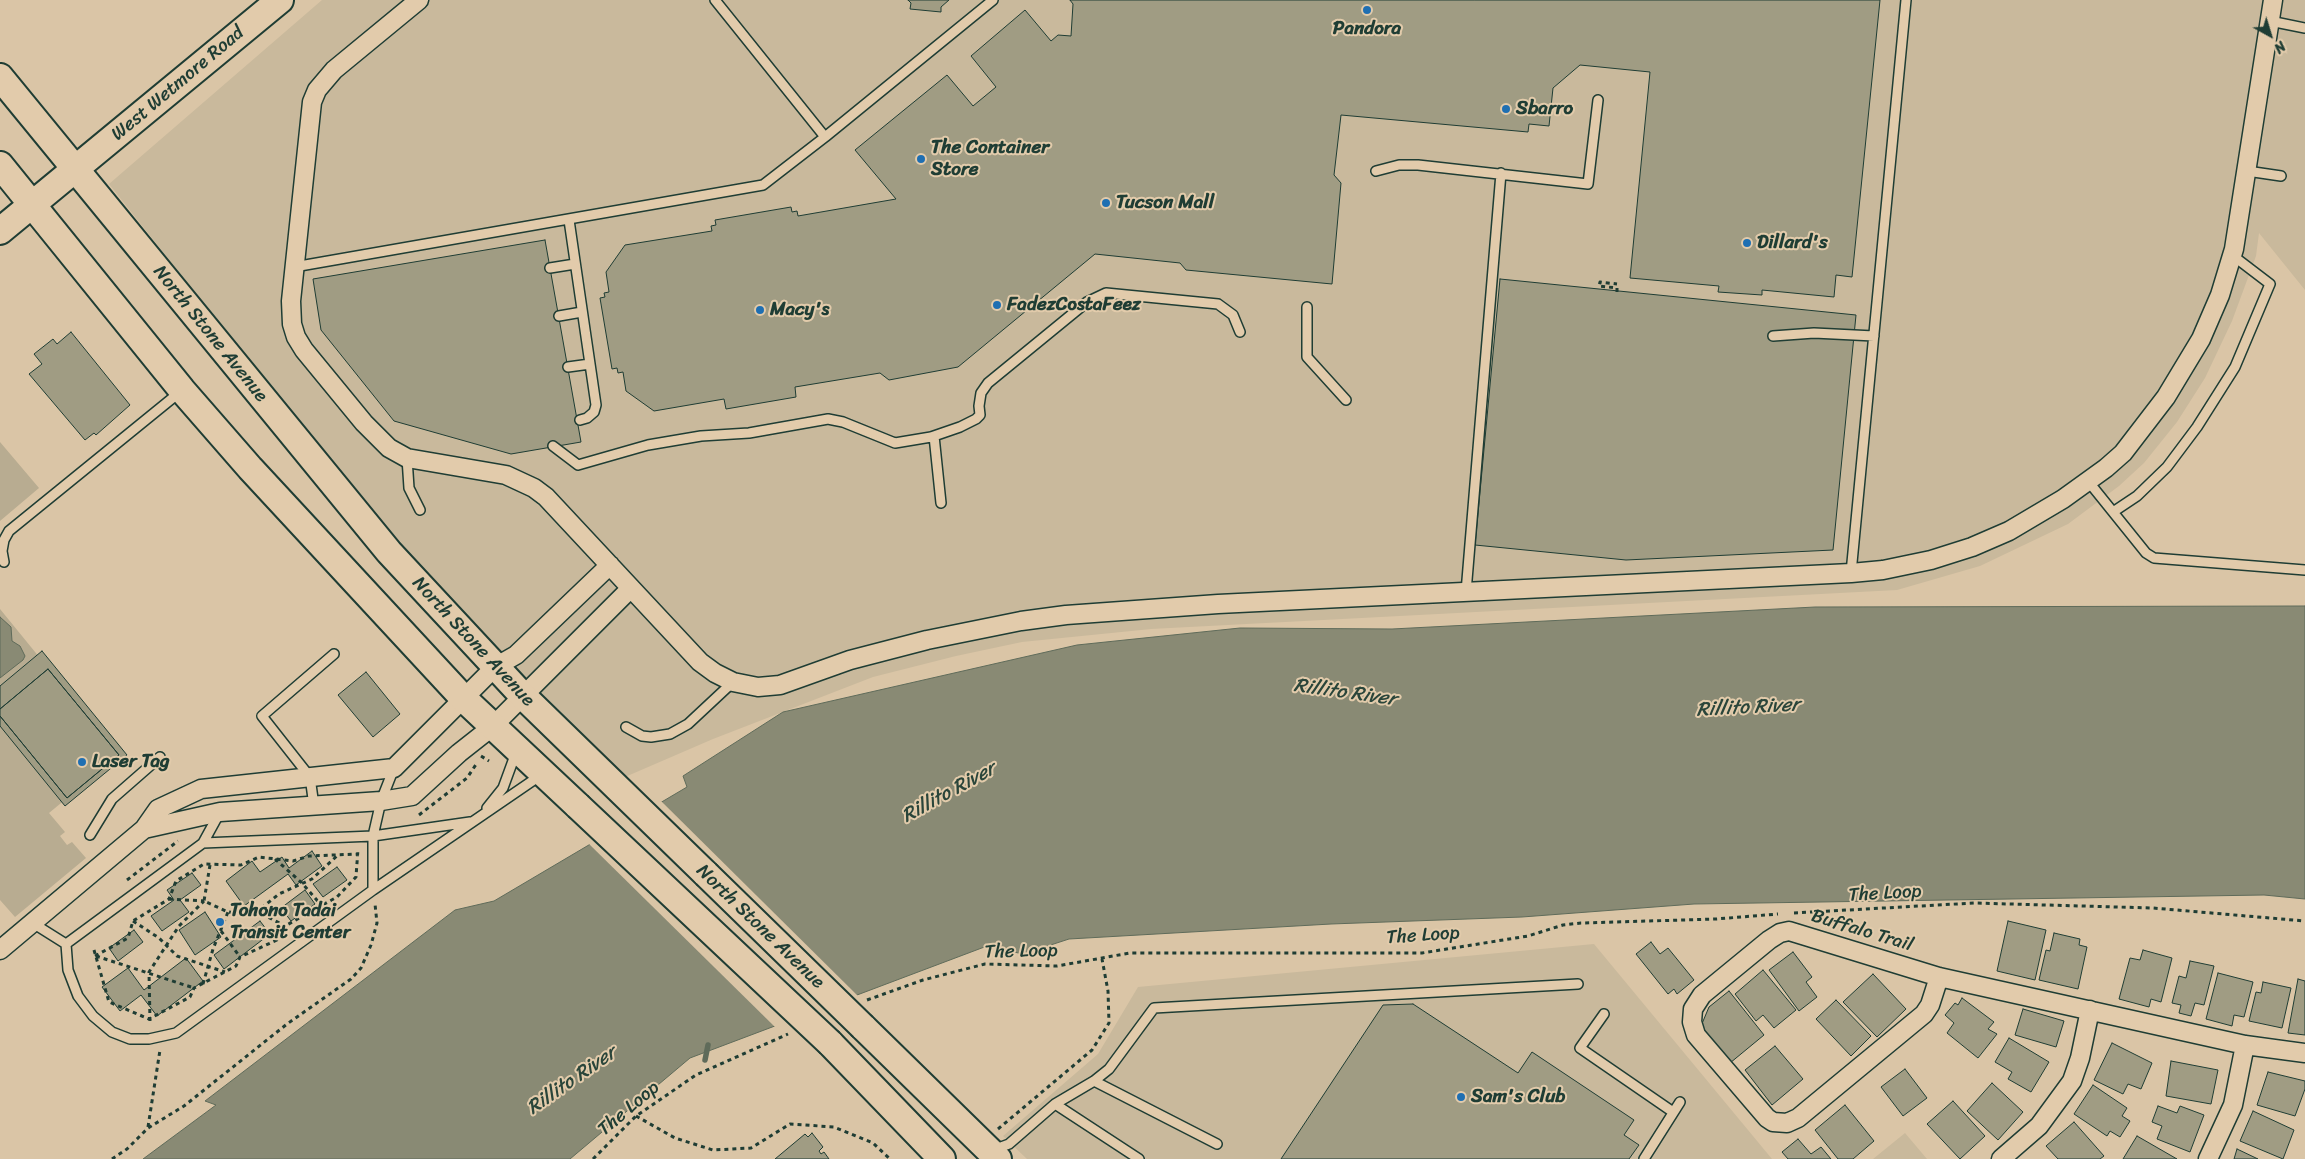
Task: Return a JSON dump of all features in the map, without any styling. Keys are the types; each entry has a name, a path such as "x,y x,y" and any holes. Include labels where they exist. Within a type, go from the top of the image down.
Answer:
{"main road":[{"name":"West Wetmore Road","path":"0,231 280,0"},
{"name":"North Stone Avenue","path":"0,77 389,552 523,696 616,787 862,1014 990,1150"},
{"name":"North Stone Avenue","path":"0,165 182,390 250,468 464,699 830,1044 942,1159"}],"street":[{"path":"419,0 334,70 317,90 309,114 291,310 292,324 304,350 380,441 407,458 506,475 521,480 546,497 700,662 715,673 733,682 758,687 780,685 850,660 972,630 1066,615 1166,607 1851,573 1883,570 1923,562 1972,548 2025,523 2088,481 2123,452 2179,378 2212,316 2232,255 2273,0"},
{"path":"0,950 31,922 144,830 158,810 201,789 394,768 496,667 516,655 610,565"},
{"path":"144,830 220,812 381,801 412,796 459,753 502,736 523,696 631,588"},
{"name":"Buffalo Trail","path":"1939,977 1930,1005 1911,1026 1798,1118 1787,1123 1773,1122 1767,1118 1696,1035 1692,1022 1693,1009 1702,995 1769,940 1780,933 1789,931 1939,977 2246,1045 2305,1054"},
{"path":"2001,1159 2039,1126 2072,1081 2080,1058 2090,1010"},
{"path":"2208,1159 2233,1105 2246,1045"}],"lane":[{"path":"715,0 825,137"},
{"path":"294,267 763,185 993,0"},
{"path":"1851,573 1906,0"},
{"path":"2270,21 2305,28"},
{"path":"1376,171 1399,164 1418,165 1588,184 1598,100"},
{"path":"2247,171 2281,176"},
{"path":"1466,592 1502,173"},
{"path":"569,220 596,404 594,412 587,418 580,420"},
{"path":"2113,512 2137,496 2167,467 2197,427 2235,367 2270,284 2232,255"},
{"path":"550,268 575,264"},
{"path":"554,446 578,466 648,445 701,436 749,433 828,419 844,422 895,443 934,436 976,419 980,415 981,393 988,383 1079,309 1100,295 1112,293 1218,304 1233,316 1240,332"},
{"path":"1307,307 1307,357 1346,400"},
{"path":"559,316 582,312"},
{"path":"1772,336 1814,333 1874,336"},
{"path":"568,367 590,364"},
{"path":"4,562 2,550 9,531 182,390"},
{"path":"934,436 941,503"},
{"path":"407,458 409,488 420,510"},
{"path":"2088,481 2146,553 2154,558 2305,570"},
{"path":"314,806 310,777 262,716 334,654"},
{"path":"626,727 642,736 651,737 670,734 688,724 733,682"},
{"path":"481,816 503,788 514,758 502,736"},
{"path":"90,835 112,799 160,757"},
{"path":"373,890 373,836 381,801 394,768"},
{"path":"66,944 68,970 78,996 92,1016 130,1039 149,1039 176,1034 373,890 543,774"},
{"path":"66,944 202,843 220,812"},
{"path":"202,843 373,836 472,822"},
{"path":"31,922 66,944"},
{"path":"990,1150 1009,1144 1055,1104 1094,1081 1109,1069 1154,1008 1578,984"},
{"path":"1604,1014 1580,1048 1673,1112"},
{"path":"1094,1081 1217,1144"},
{"path":"1644,1159 1680,1102"},
{"path":"1055,1104 1139,1159"}],"path":[{"path":"1617,284 1600,282 1599,286 1617,288 1617,292"},
{"path":"415,817 431,808 467,778 481,756 489,761"},
{"path":"122,884 180,839"},
{"path":"149,1019 190,997 194,988 236,966 240,957 277,940 285,926 337,897 356,877 359,846"},
{"path":"169,900 176,881 204,864 241,865 259,857 293,861 309,856 364,854"},
{"path":"257,915 264,906 279,894 312,879 339,855"},
{"path":"274,859 302,883 322,906"},
{"path":"152,1026 149,1019 149,972 168,946 179,926 204,901 210,864"},
{"path":"95,956 128,938 133,921 169,900 204,901 228,912 266,916 285,926"},
{"path":"112,1159 127,1149 148,1128 184,1106 287,1024 351,979 361,968 371,945 376,922 375,903"},
{"name":"The Loop","path":"862,1014 923,980 985,964 1057,966 1130,953 1422,953 1499,942 1528,936 1563,925 1581,923 1716,919 1974,903 2154,908 2305,921"},
{"path":"203,984 228,912"},
{"path":"133,921 159,938 177,956 225,972"},
{"path":"221,930 240,957"},
{"path":"94,950 109,1002 149,1019"},
{"path":"95,956 194,988"},
{"path":"990,1150 1092,1050 1109,1023 1108,991 1102,959"},
{"name":"The Loop","path":"593,1159 636,1116 696,1075 790,1033"},
{"path":"148,1128 161,1052"},
{"path":"636,1116 675,1138 713,1150 751,1148 790,1124 834,1127 873,1143 890,1159"}],"shaded area":[{"path":"322,0 2305,0 2305,290 2259,233 2256,256 2232,321 2205,378 2177,422 2144,463 2119,486 2068,524 1980,566 1897,590 1151,629 1022,642 873,677 713,739 625,777 454,606 370,513 109,184"},
{"path":"0,442 39,488 0,521"},
{"path":"0,609 119,755 49,813 65,832 60,836 67,845 72,842 86,858 15,917 0,900"},
{"path":"1594,944 1772,1159 1027,1159 1003,1136 1098,1054 1138,987"},
{"path":"1905,1133 1927,1159 1873,1159"}],"water":[{"name":"Rillito River","path":"2305,606 2305,899 2264,895 1694,904 1522,917 1331,924 1069,939 1023,954 987,946 690,1058 570,1159 143,1159 216,1105 205,1101 455,910 494,901 687,787 683,776 783,712 1077,645 1240,628 1392,629 1815,607"},
{"path":"0,617 11,627 12,641 20,646 25,656 23,660 0,678"}],"pier":[{"path":"660,800 859,997 776,1028 587,842"}],"building":[{"path":"908,0 949,0 941,7 941,12 910,9 911,3"},
{"name":"Tucson Mall","path":"1070,0 1880,0 1852,277 1836,275 1834,297 1762,290 1762,295 1718,292 1719,286 1630,278 1650,72 1580,65 1553,88 1549,126 1529,124 1528,132 1341,115 1334,175 1341,183 1332,284 1186,270 1180,263 1095,254 958,367 889,380 880,373 795,387 796,397 726,409 724,399 654,411 626,391 623,372 618,373 617,368 612,369 600,298 605,297 604,293 609,292 606,272 625,245 712,231 711,226 716,225 715,220 791,207 792,212 797,211 798,216 896,199 855,150 947,75 973,106 996,87 971,56 1025,10 1051,41 1058,35 1071,36 1073,4"},
{"path":"545,240 581,442 511,454 394,421 321,330 313,279"},
{"path":"1500,279 1856,315 1833,550 1626,560 1475,545"},
{"path":"71,332 130,405 96,435 94,433 85,440 29,374 42,364 34,354 53,339 57,344"},
{"path":"42,651 127,755 65,806 0,726 0,716 67,798 119,755 48,669 0,709 0,686"},
{"path":"48,669 119,755 67,798 0,716 0,709"},
{"path":"366,672 400,714 373,737 338,695"},
{"path":"312,851 322,866 296,885 288,874 244,906 226,881 252,861 260,872 282,857 289,868"},
{"path":"337,867 347,880 323,897 313,884"},
{"path":"192,873 201,885 180,900 189,912 162,931 151,916 174,900 167,890"},
{"path":"305,890 315,904 291,921 281,908"},
{"path":"205,912 221,937 195,955 179,930"},
{"path":"260,921 270,934 224,969 214,955"},
{"path":"2008,921 2046,930 2035,980 1997,971"},
{"path":"134,930 143,942 118,961 109,948"},
{"path":"2054,933 2080,939 2079,945 2087,947 2078,989 2039,980 2046,950 2050,951"},
{"path":"1651,942 1660,954 1668,948 1694,980 1677,994 1674,989 1668,994 1636,954"},
{"path":"2143,950 2172,958 2161,1002 2151,999 2149,1007 2119,999 2130,958 2140,960"},
{"path":"1793,952 1812,977 1806,982 1817,997 1799,1011 1769,970"},
{"path":"186,958 203,981 157,1016 141,995 120,1011 102,987 128,968 144,990"},
{"path":"2190,961 2214,966 2204,1005 2195,1003 2191,1016 2179,1013 2181,1005 2172,1003 2179,976 2186,978"},
{"path":"1763,970 1796,1010 1774,1028 1763,1015 1756,1021 1735,994"},
{"path":"2218,973 2253,982 2244,1017 2234,1015 2232,1026 2206,1019"},
{"path":"1873,974 1906,1009 1877,1037 1843,1002"},
{"path":"2298,979 2305,981 2305,1035 2288,1033"},
{"path":"2263,982 2291,988 2282,1028 2249,1021 2256,992 2261,993"},
{"path":"1729,991 1764,1035 1730,1063 1701,1026 1709,1007"},
{"path":"1962,998 1994,1022 1988,1029 1997,1034 1978,1058 1947,1033 1954,1023 1945,1015 1955,1003 1958,1005"},
{"path":"1836,1000 1871,1036 1851,1056 1816,1019"},
{"name":"Sam's Club","path":"1413,1004 1518,1073 1532,1052 1634,1120 1624,1135 1639,1145 1629,1159 1281,1159 1383,1005"},
{"path":"2023,1009 2064,1021 2056,1047 2015,1035"},
{"path":"2009,1038 2049,1062 2031,1092 2008,1079 2012,1072 1995,1062"},
{"path":"2112,1043 2152,1063 2141,1089 2128,1084 2123,1094 2094,1080"},
{"path":"1775,1046 1803,1079 1772,1105 1745,1070"},
{"path":"2171,1061 2218,1070 2211,1104 2166,1096"},
{"path":"1905,1069 1927,1098 1903,1116 1881,1087"},
{"path":"2268,1072 2305,1081 2305,1089 2295,1116 2257,1105"},
{"path":"1992,1083 2023,1112 1998,1140 1967,1111"},
{"path":"2093,1085 2127,1108 2122,1116 2130,1121 2120,1137 2110,1131 2107,1136 2074,1114"},
{"path":"1953,1101 1985,1136 1960,1159 1927,1124"},
{"path":"1845,1105 1874,1141 1853,1159 1838,1159 1815,1130"},
{"path":"2158,1106 2177,1113 2180,1106 2204,1115 2190,1152 2157,1139 2162,1126 2152,1122"},
{"path":"2253,1111 2294,1130 2283,1159 2240,1141"},
{"path":"2074,1122 2104,1156 2100,1159 2058,1159 2046,1146"},
{"path":"812,1133 823,1147 819,1151 821,1154 824,1152 829,1159 775,1159 805,1134 808,1137"},
{"path":"2137,1136 2177,1159 2123,1159"},
{"path":"1798,1139 1811,1154 1821,1147 1831,1159 1788,1159 1782,1152"},
{"path":"2237,1149 2258,1159 2234,1159"}],"waterway":[{"path":"705,1060 708,1045"}],"place":[{"name":"Pandora","path":"1367,10"},
{"name":"Sbarro","path":"1506,109"},
{"name":"The Container Store","path":"921,159"},
{"name":"Tucson Mall","path":"1106,203"},
{"name":"Dillard's","path":"1747,243"},
{"name":"FadezCostaFeez","path":"997,305"},
{"name":"Macy's","path":"760,310"},
{"name":"Laser Tag","path":"82,762"},
{"name":"Tohono Tadai Transit Center","path":"220,922"},
{"name":"Sam's Club","path":"1461,1097"}]}
